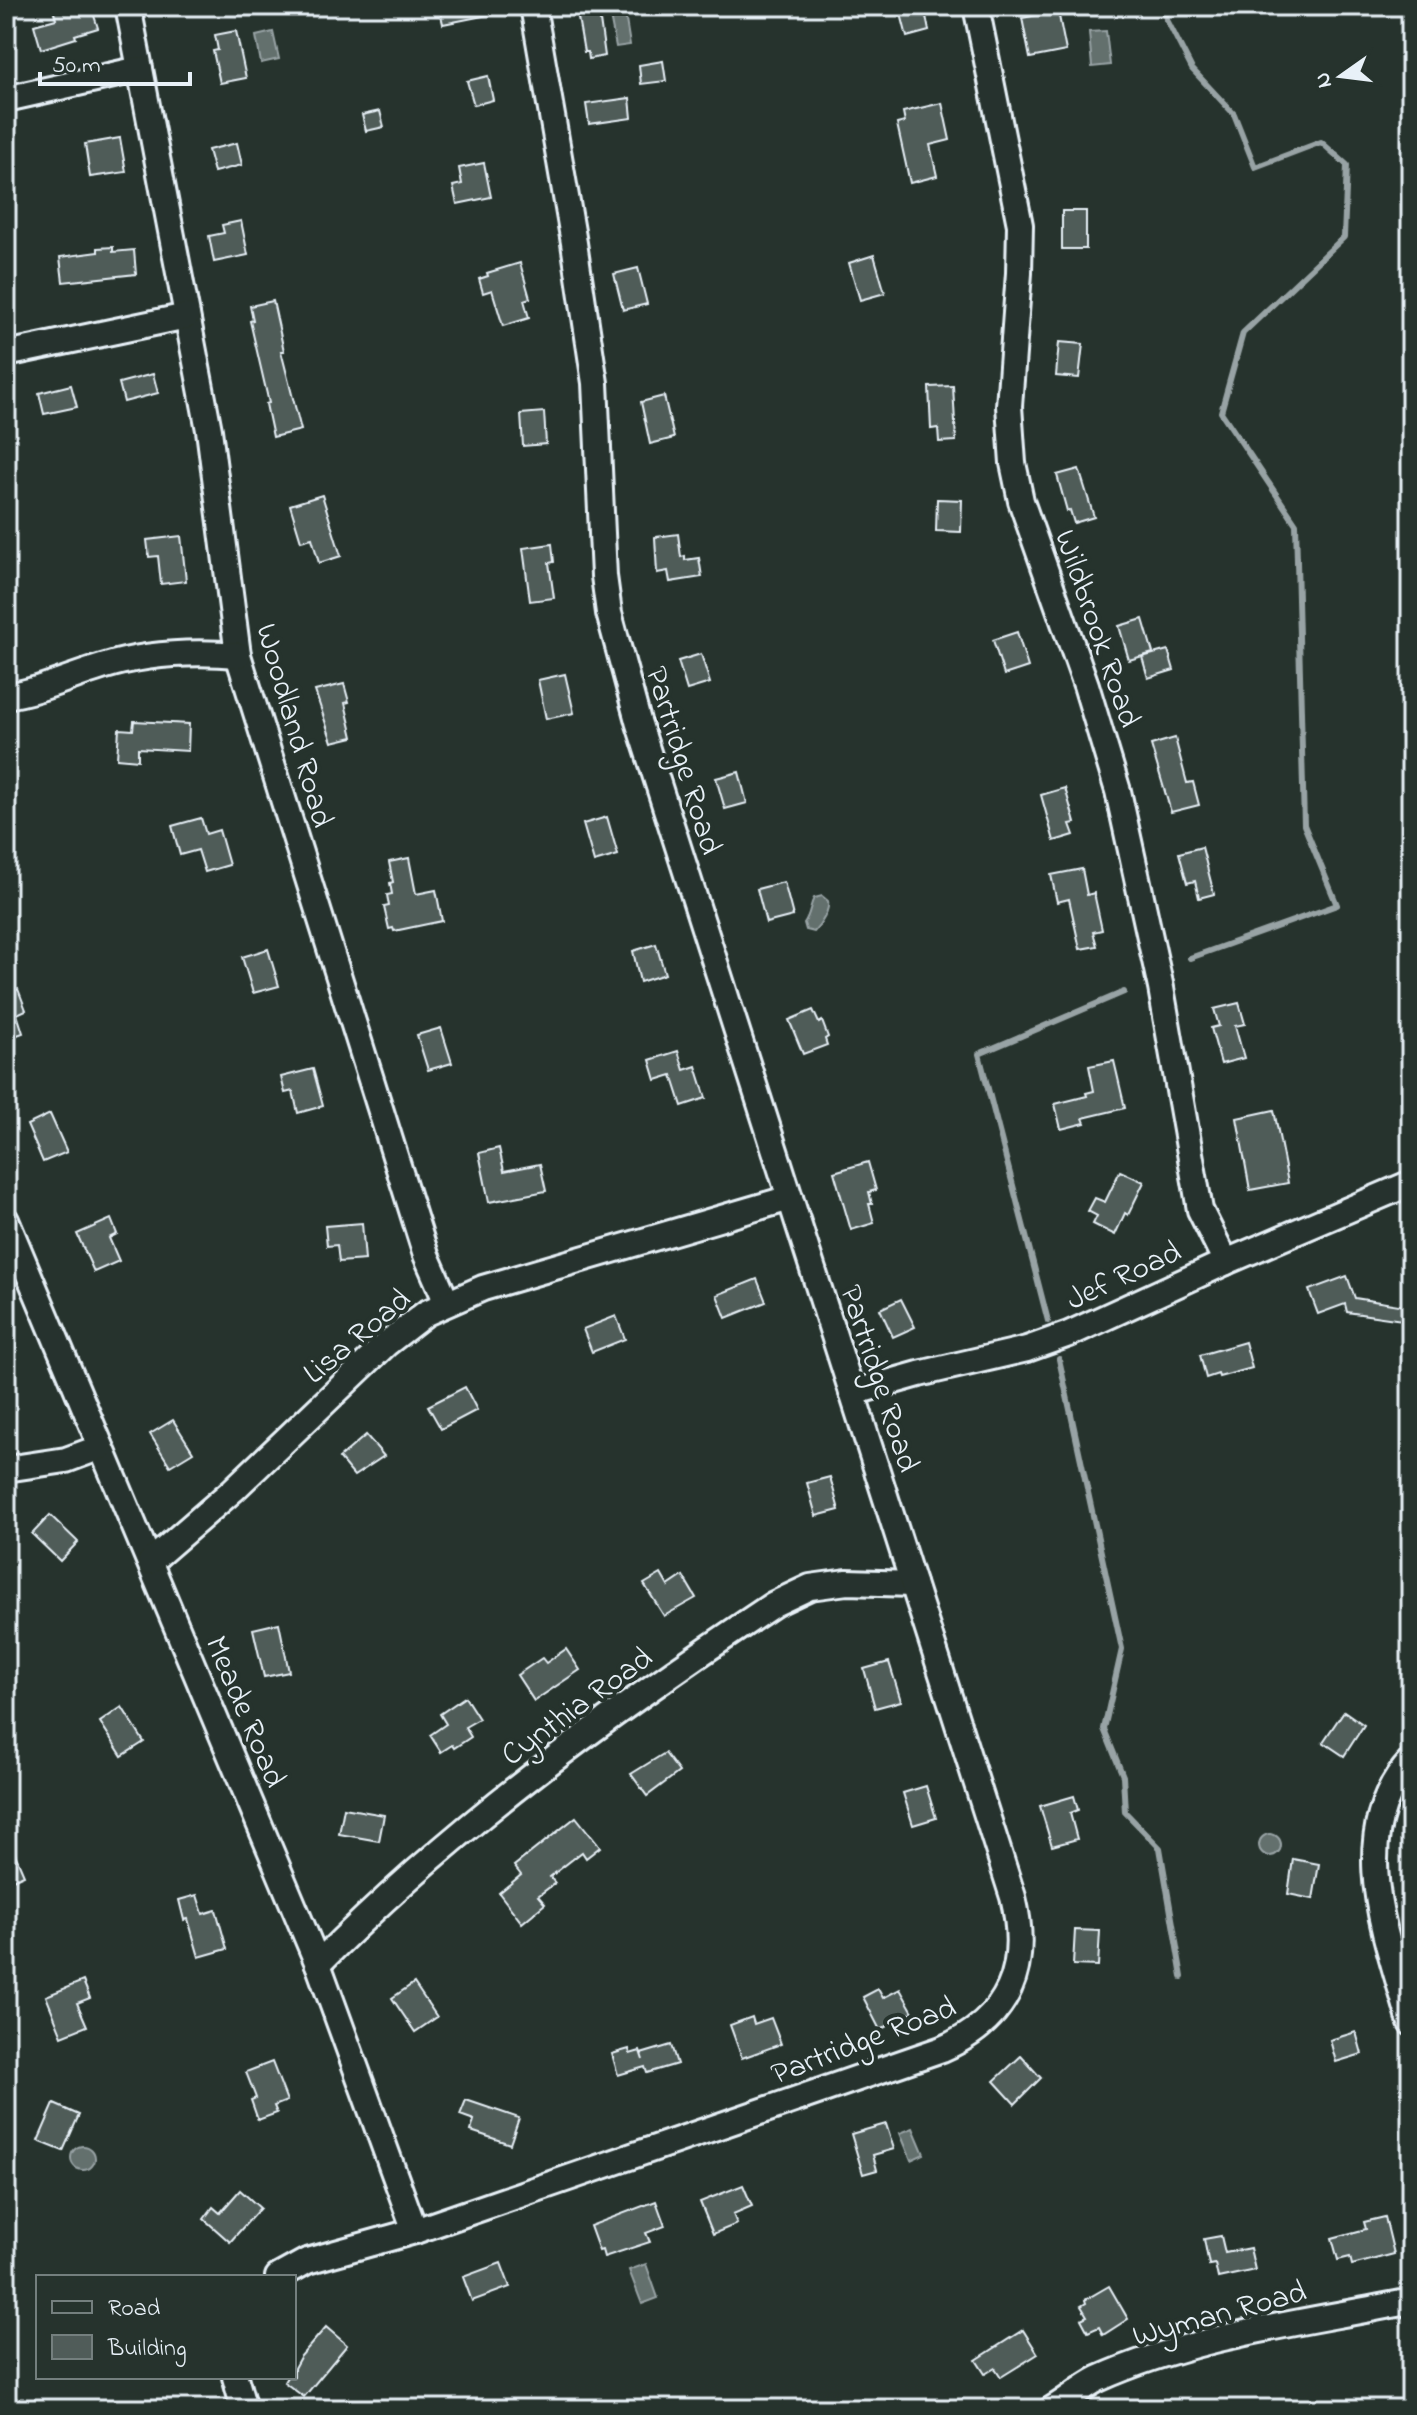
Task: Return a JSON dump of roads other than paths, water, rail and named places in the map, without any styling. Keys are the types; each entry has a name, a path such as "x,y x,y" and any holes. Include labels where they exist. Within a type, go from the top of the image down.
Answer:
{"street":[{"name":"Woodland Road","path":"128,6 213,456 238,655 426,1255 447,1303"},
{"name":"Partridge Road","path":"282,2275 307,2261 415,2231 942,2049 979,2029 997,2010 1015,1973 1021,1942 1013,1897 643,736 609,613 604,576 599,426 593,369 533,6"},
{"name":"Wildbrook Road","path":"976,6 1020,225 1009,406 1013,463 1021,501 1091,700 1118,791 1161,988 1200,1210 1226,1262"},
{"path":"6,99 140,69"},
{"path":"6,354 187,316"},
{"path":"6,696 55,685 104,666 166,653 194,651 238,655"},
{"name":"Jef Road","path":"852,1393 1027,1349 1069,1334 1226,1262 1411,1183"},
{"name":"Lisa Road","path":"150,1562 233,1490 406,1326 447,1303 483,1288 790,1198"},
{"name":"Meade Road","path":"6,1220 318,1964 415,2231"},
{"path":"6,1469 66,1460 101,1447"},
{"name":"Cynthia Road","path":"318,1964 364,1917 492,1807 573,1744 774,1604 810,1587 835,1583 913,1584"},
{"path":"1411,1761 1393,1783 1386,1799 1375,1836 1374,1855 1382,1918 1411,2023"},
{"name":"Wyman Road","path":"1052,2409 1095,2380 1200,2343 1276,2325 1411,2301"},
{"path":"236,2379 244,2409"}],"waterway":[{"path":"1160,6 1192,69 1234,114 1255,167 1321,142 1347,165 1344,237 1243,333 1221,412 1296,524 1304,825 1337,905 1190,958"},
{"path":"1048,1321 979,1054 1124,992"},
{"path":"1059,1359 1122,1649 1104,1729 1123,1776 1125,1812 1160,1848 1182,1977"}]}
